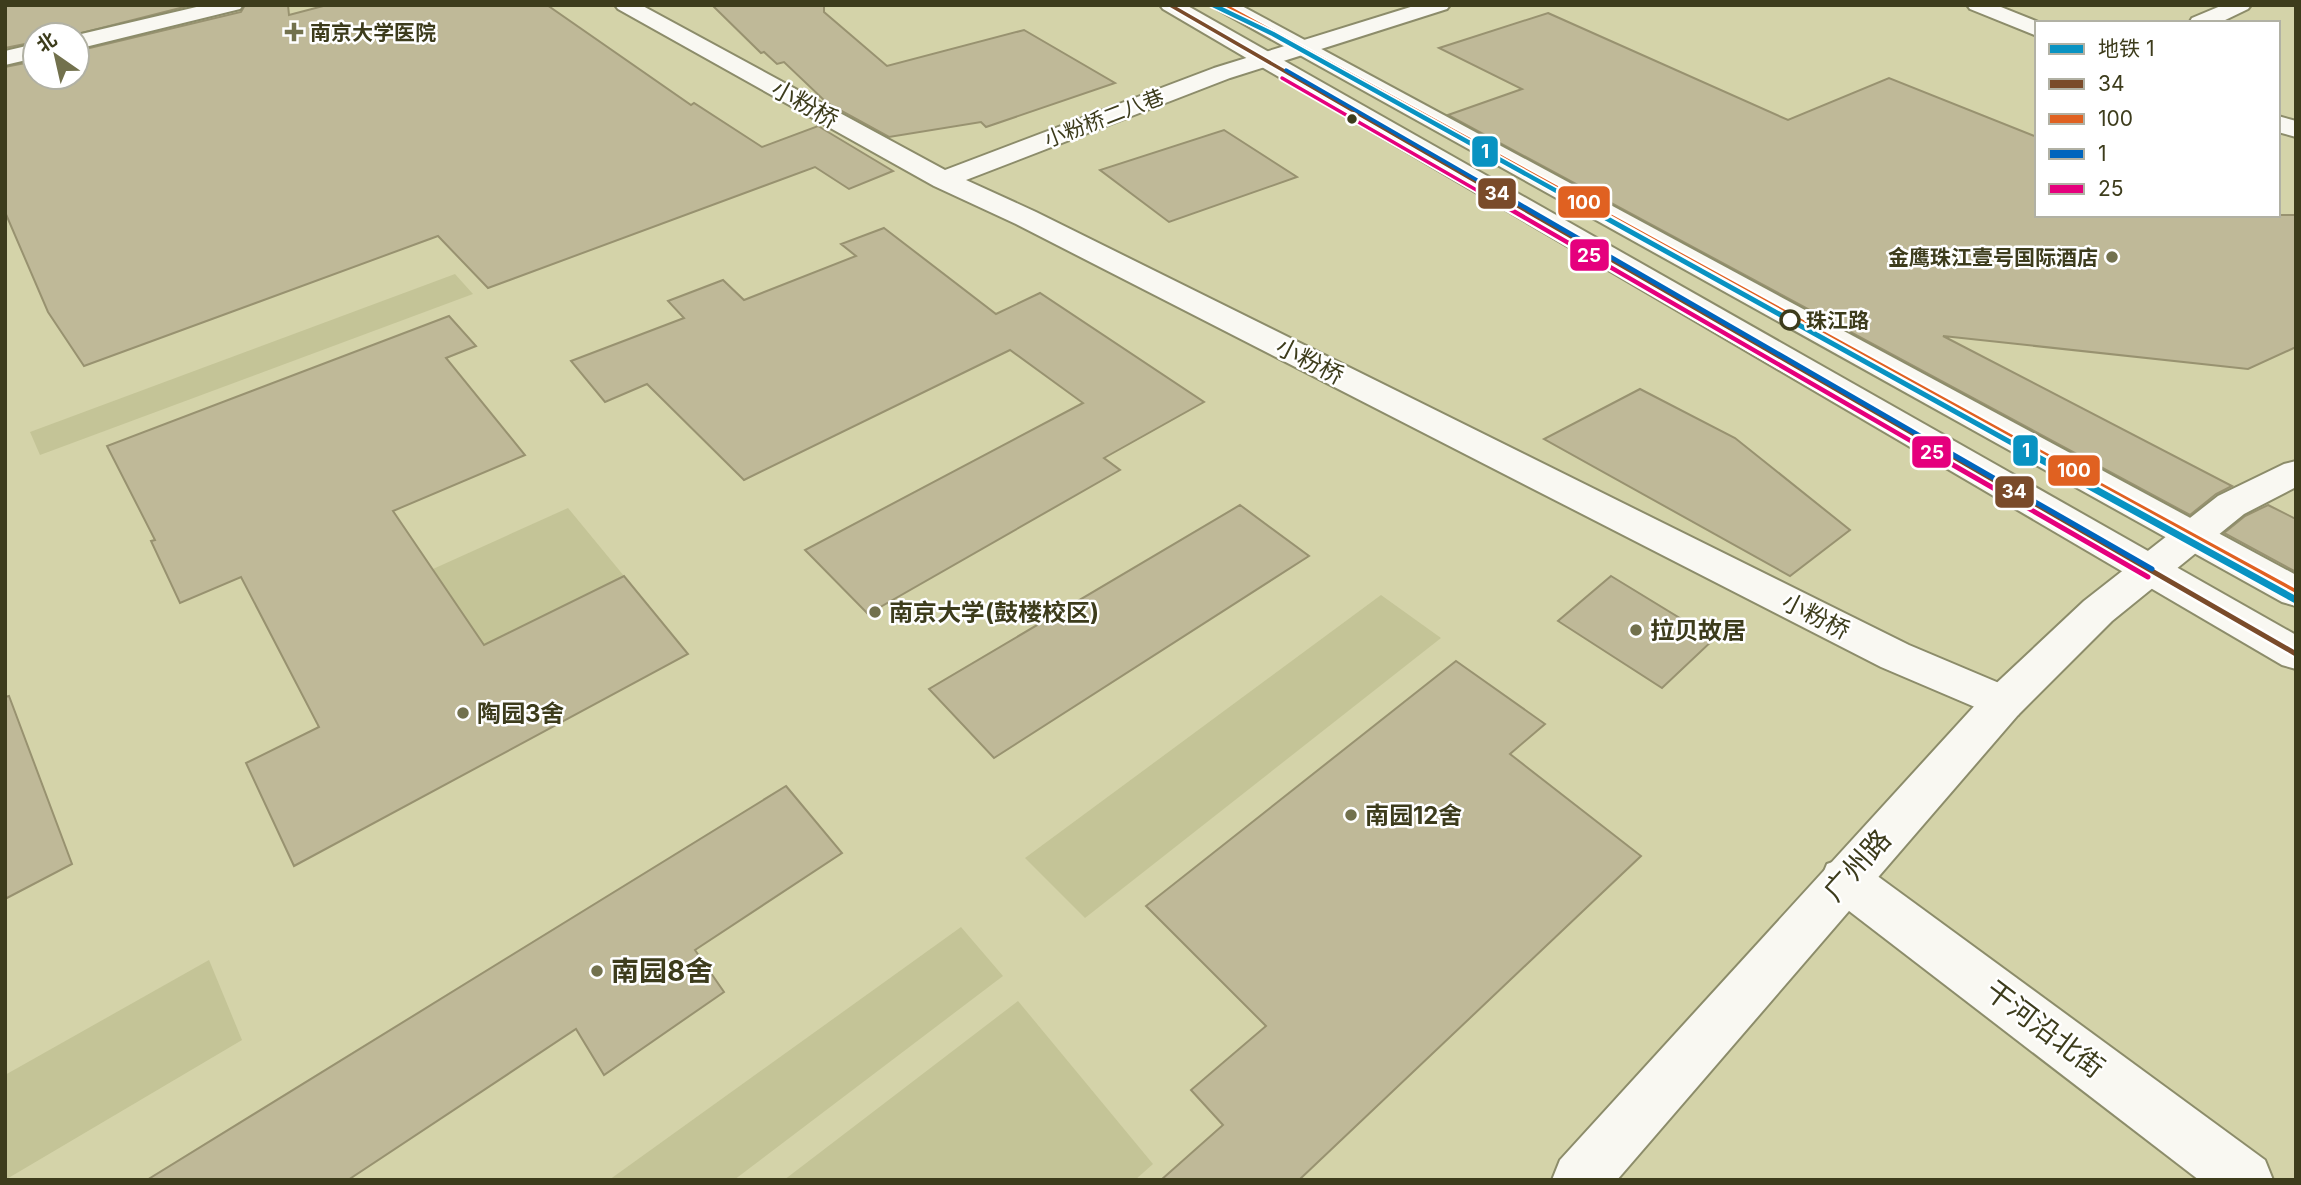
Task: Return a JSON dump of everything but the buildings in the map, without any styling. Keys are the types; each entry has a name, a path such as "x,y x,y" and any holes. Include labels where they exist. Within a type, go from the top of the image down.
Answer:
{"main road":[{"path":"91,38 233,5"},
{"name":"小粉桥","path":"625,5 943,180 1038,224 1895,656 2003,703"},
{"path":"1170,5 1285,59 2194,535 2296,592"},
{"path":"1224,5 1285,59 2296,654"},
{"name":"小粉桥二八巷","path":"943,180 1440,5"},
{"path":"1977,5 2035,28"},
{"path":"2205,21 2241,5"},
{"path":"2152,569 2231,505 2296,472"},
{"name":"广州路","path":"1580,1180 1844,879 2003,703 2098,611 2152,569"},
{"name":"干河沿北街","path":"1844,879 2245,1180"}],"green space":[{"path":"455,274 473,294 40,455 30,432"},
{"path":"568,508 624,576 484,645 433,569"},
{"path":"1381,595 1441,638 1085,918 1025,858"},
{"path":"961,927 1003,976 734,1180 609,1180"},
{"path":"209,960 242,1040 5,1180 5,1075"},
{"path":"1018,1001 1153,1164 1135,1180 784,1180"}],"metro line":[{"name":"1","path":"1213,5 1273,34 2296,600"}],"transit line":[{"name":"34","path":"1170,5 2296,654"},
{"name":"100","path":"1224,5 2296,592"},
{"name":"1","path":"1286,70 2152,569"},
{"name":"25","path":"1282,78 2148,577"}],"place":[{"name":"南京大学医院","path":"294,32"},
{"name":"金鹰珠江壹号国际酒店","path":"2112,257"},
{"name":"珠江路","path":"1790,320"},
{"name":"南京大学(鼓楼校区)","path":"875,612"},
{"name":"拉贝故居","path":"1636,630"},
{"name":"陶园3舍","path":"463,713"},
{"name":"南园12舍","path":"1351,815"},
{"name":"南园8舍","path":"597,971"}]}
